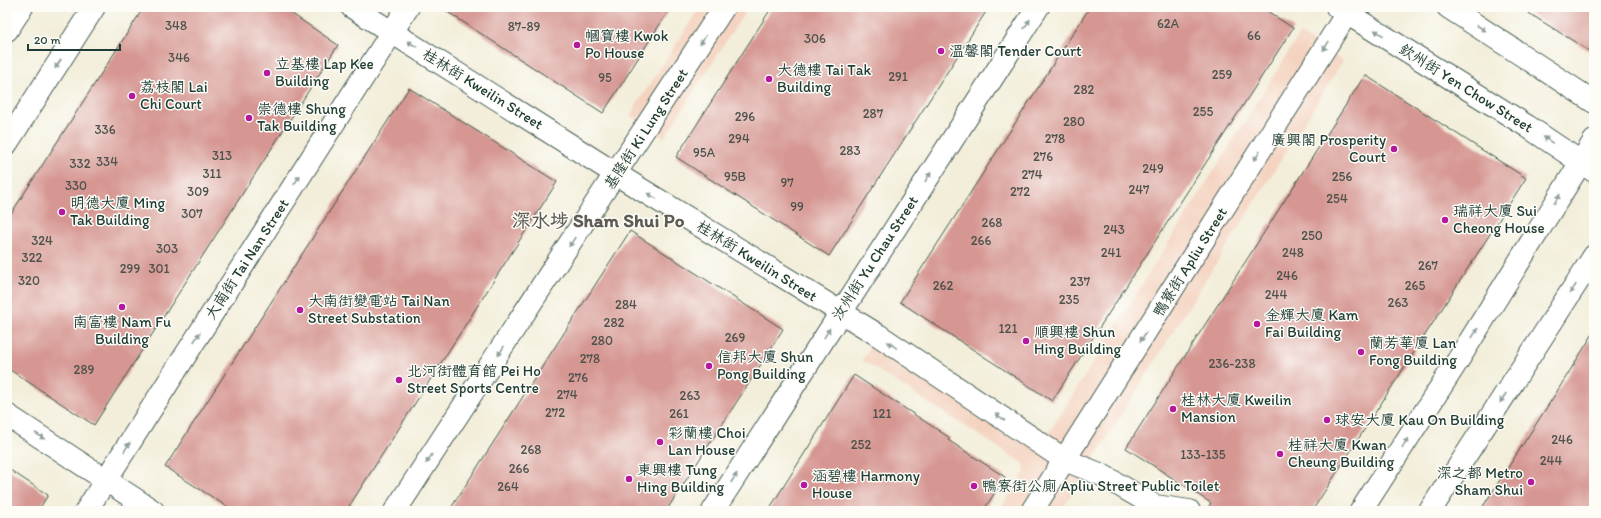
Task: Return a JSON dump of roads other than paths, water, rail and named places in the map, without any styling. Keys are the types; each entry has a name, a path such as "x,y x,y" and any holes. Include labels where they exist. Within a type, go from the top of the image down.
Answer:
{"street":[{"path":"7,30 22,7"},
{"path":"7,143 94,7"},
{"name":"桂林街 Kweilin Street","path":"352,7 616,174 800,286 839,313 878,335 1065,460 1102,475 1155,506 1189,511"},
{"name":"大南街 Tai Nan Street","path":"86,511 408,7"},
{"name":"基隆街 Ki Lung Street","path":"396,511 724,7"},
{"name":"汝州街 Yu Chau Street","path":"713,511 782,406 839,313 1038,7"},
{"path":"1448,7 1594,102"},
{"name":"欽州街 Yen Chow Street","path":"1342,10 1527,126 1587,167"},
{"name":"鴨寮街 Apliu Street","path":"1032,511 1065,460 1342,10"},
{"path":"1361,511 1460,357 1587,167 1594,141"},
{"path":"1430,511 1594,256"},
{"path":"7,415 153,511"}],"place":[{"name":"幗寶樓 Kwok Po House","path":"577,45"},
{"name":"溫馨閣 Tender Court","path":"941,51"},
{"name":"立基樓 Lap Kee Building","path":"267,73"},
{"name":"大德樓 Tai Tak Building","path":"769,79"},
{"name":"荔枝閣 Lai Chi Court","path":"132,96"},
{"name":"崇德樓 Shung Tak Building","path":"249,118"},
{"name":"廣興閣 Prosperity Court","path":"1394,149"},
{"name":"明德大廈 Ming Tak Building","path":"62,212"},
{"name":"瑞祥大廈 Sui Cheong House","path":"1445,220"},
{"name":"南富樓 Nam Fu Building","path":"122,307"},
{"name":"大南街變電站 Tai Nan Street Substation","path":"300,310"},
{"name":"金輝大廈 Kam Fai Building","path":"1257,324"},
{"name":"順興樓 Shun Hing Building","path":"1026,341"},
{"name":"蘭芳華廈 Lan Fong Building","path":"1361,352"},
{"name":"信邦大廈 Shun Pong Building","path":"709,366"},
{"name":"北河街體育館 Pei Ho Street Sports Centre","path":"399,380"},
{"name":"桂林大廈 Kweilin Mansion","path":"1173,409"},
{"name":"球安大廈 Kau On Building","path":"1327,420"},
{"name":"彩蘭樓 Choi Lan House","path":"660,442"},
{"name":"桂祥大廈 Kwan Cheung Building","path":"1280,454"},
{"name":"東興樓 Tung Hing Building","path":"629,479"},
{"name":"深之都 Metro Sham Shui","path":"1531,482"},
{"name":"涵碧樓 Harmony House","path":"804,485"},
{"name":"鴨寮街公廁 Apliu Street Public Toilet","path":"974,486"}],"district":[{"name":"深水埗 Sham Shui Po","path":"598,220"}]}
